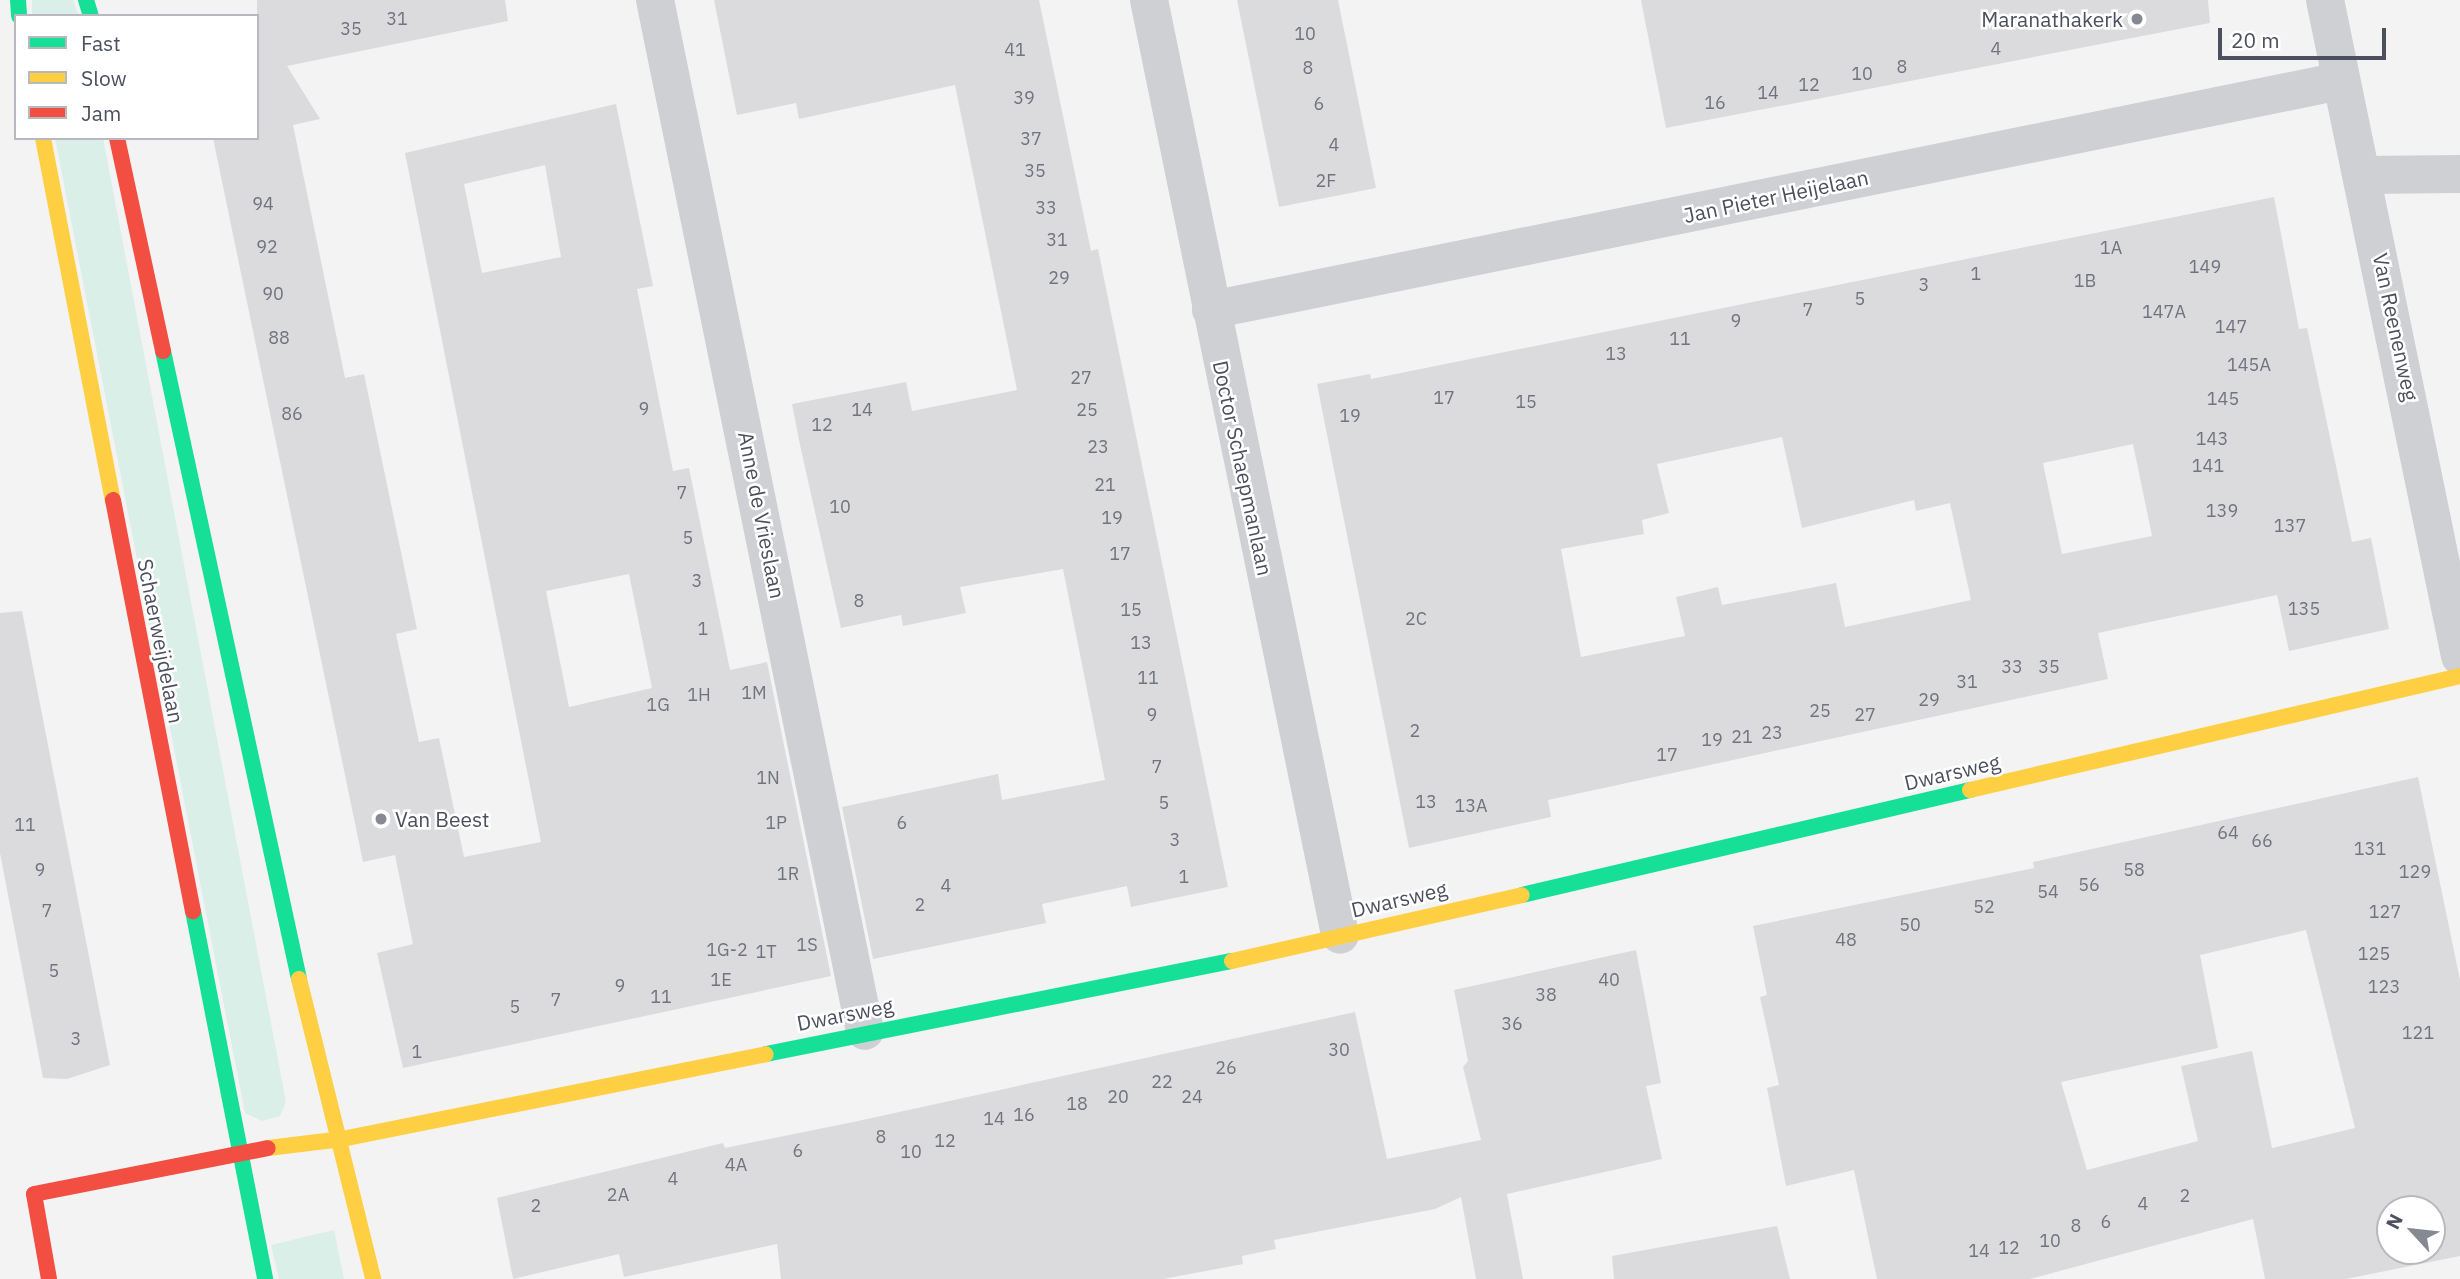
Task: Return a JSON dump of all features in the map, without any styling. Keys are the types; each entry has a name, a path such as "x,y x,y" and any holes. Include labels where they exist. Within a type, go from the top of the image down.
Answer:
{"street":[{"name":"Anne de Vrieslaan","path":"655,0 865,1031"},
{"name":"Doctor Schaepmanlaan","path":"1149,0 1340,935"},
{"name":"Van Reenenweg","path":"2325,0 2460,656"},
{"name":"Jan Pieter Heijelaan","path":"1211,310 2341,81"},
{"name":"Schaerweijdelaan","path":"43,140 265,1279"},
{"path":"117,140 289,936 342,1139 373,1279"},
{"path":"2363,175 2460,174"},
{"name":"Dwarsweg","path":"342,1139 865,1031 1263,955 2460,676"},
{"path":"49,1279 34,1194 239,1152 342,1139"}],"green space":[{"path":"32,0 73,0 78,14 32,14"},
{"path":"55,140 103,140 286,1102 280,1116 262,1121 245,1113"},
{"path":"334,1230 344,1279 279,1279 271,1245"}],"building":[{"path":"257,0 505,0 508,21 287,66 320,119 293,125 345,378 364,374 417,629 396,634 419,742 439,738 464,857 541,842 405,153 616,104 653,286 637,289 673,471 689,468 730,670 767,662 831,976 403,1068 377,953 413,944 395,855 363,862 213,140 259,140","holes":["545,165 561,257 482,273 464,184","629,574 652,688 569,707 546,591"]},
{"path":"714,0 1039,0 1091,251 1098,249 1228,887 1131,907 1127,886 1042,904 1046,923 873,959 842,807 998,774 1002,800 1105,780 1063,569 960,587 966,613 903,626 901,615 841,628 800,445 792,404 906,382 912,411 1017,390 955,85 799,119 796,103 737,115"},
{"path":"1237,0 1338,0 1376,188 1279,207"},
{"path":"1641,0 2208,0 2210,23 1666,128"},
{"path":"2274,197 2299,329 2307,328 2352,542 2371,538 2389,629 2289,651 2277,595 2098,633 2108,679 1548,800 1551,817 1409,848 1317,384 1370,374 1371,379","holes":["1782,437 1802,528 1914,500 1916,511 1950,503 1971,600 1845,627 1836,583 1722,605 1718,587 1676,597 1685,636 1581,657 1561,549 1644,534 1642,520 1669,513 1657,464","2133,444 2152,536 2062,554 2043,463"]},
{"path":"22,611 110,1065 67,1079 43,1078 0,853 0,613"},
{"path":"2418,777 2460,980 2460,1256 2446,1259 2446,1195 2376,1195 2376,1265 2415,1265 2346,1279 2265,1279 2253,1219 2030,1279 1877,1279 1854,1170 1786,1186 1767,1088 1779,1085 1760,997 1767,995 1753,926 2034,868 2033,862","holes":["2306,930 2355,1128 2272,1148 2252,1051 2181,1066 2198,1141 2087,1170 2061,1082 2218,1048 2200,955"]},
{"path":"1636,950 1661,1083 1646,1086 1662,1159 1507,1194 1523,1279 1476,1279 1461,1197 1435,1209 1274,1240 1276,1249 1242,1256 1243,1264 1163,1279 781,1279 777,1244 624,1277 619,1254 513,1279 497,1198 723,1143 725,1148 858,1121 1355,1012 1387,1159 1481,1140 1463,1067 1468,1061 1454,990"},
{"path":"1777,1226 1790,1279 1614,1279 1612,1256"}],"traffic: fast":[{"path":"18,0 19,14"},
{"path":"86,0 90,14"},
{"path":"163,351 299,979"},
{"path":"1522,895 1970,790"},
{"path":"193,911 265,1279"},
{"path":"766,1054 1232,961"}],"traffic: slow":[{"path":"43,140 113,500"},
{"path":"1970,790 2460,676"},
{"path":"1232,961 1522,895"},
{"path":"299,979 373,1279"},
{"path":"268,1148 342,1139 766,1054"}],"traffic: jam":[{"path":"117,140 163,351"},
{"path":"113,500 193,911"},
{"path":"49,1279 34,1194 268,1148"}],"place":[{"name":"Maranathakerk","path":"2137,19"},
{"name":"Van Beest","path":"381,819"}]}
